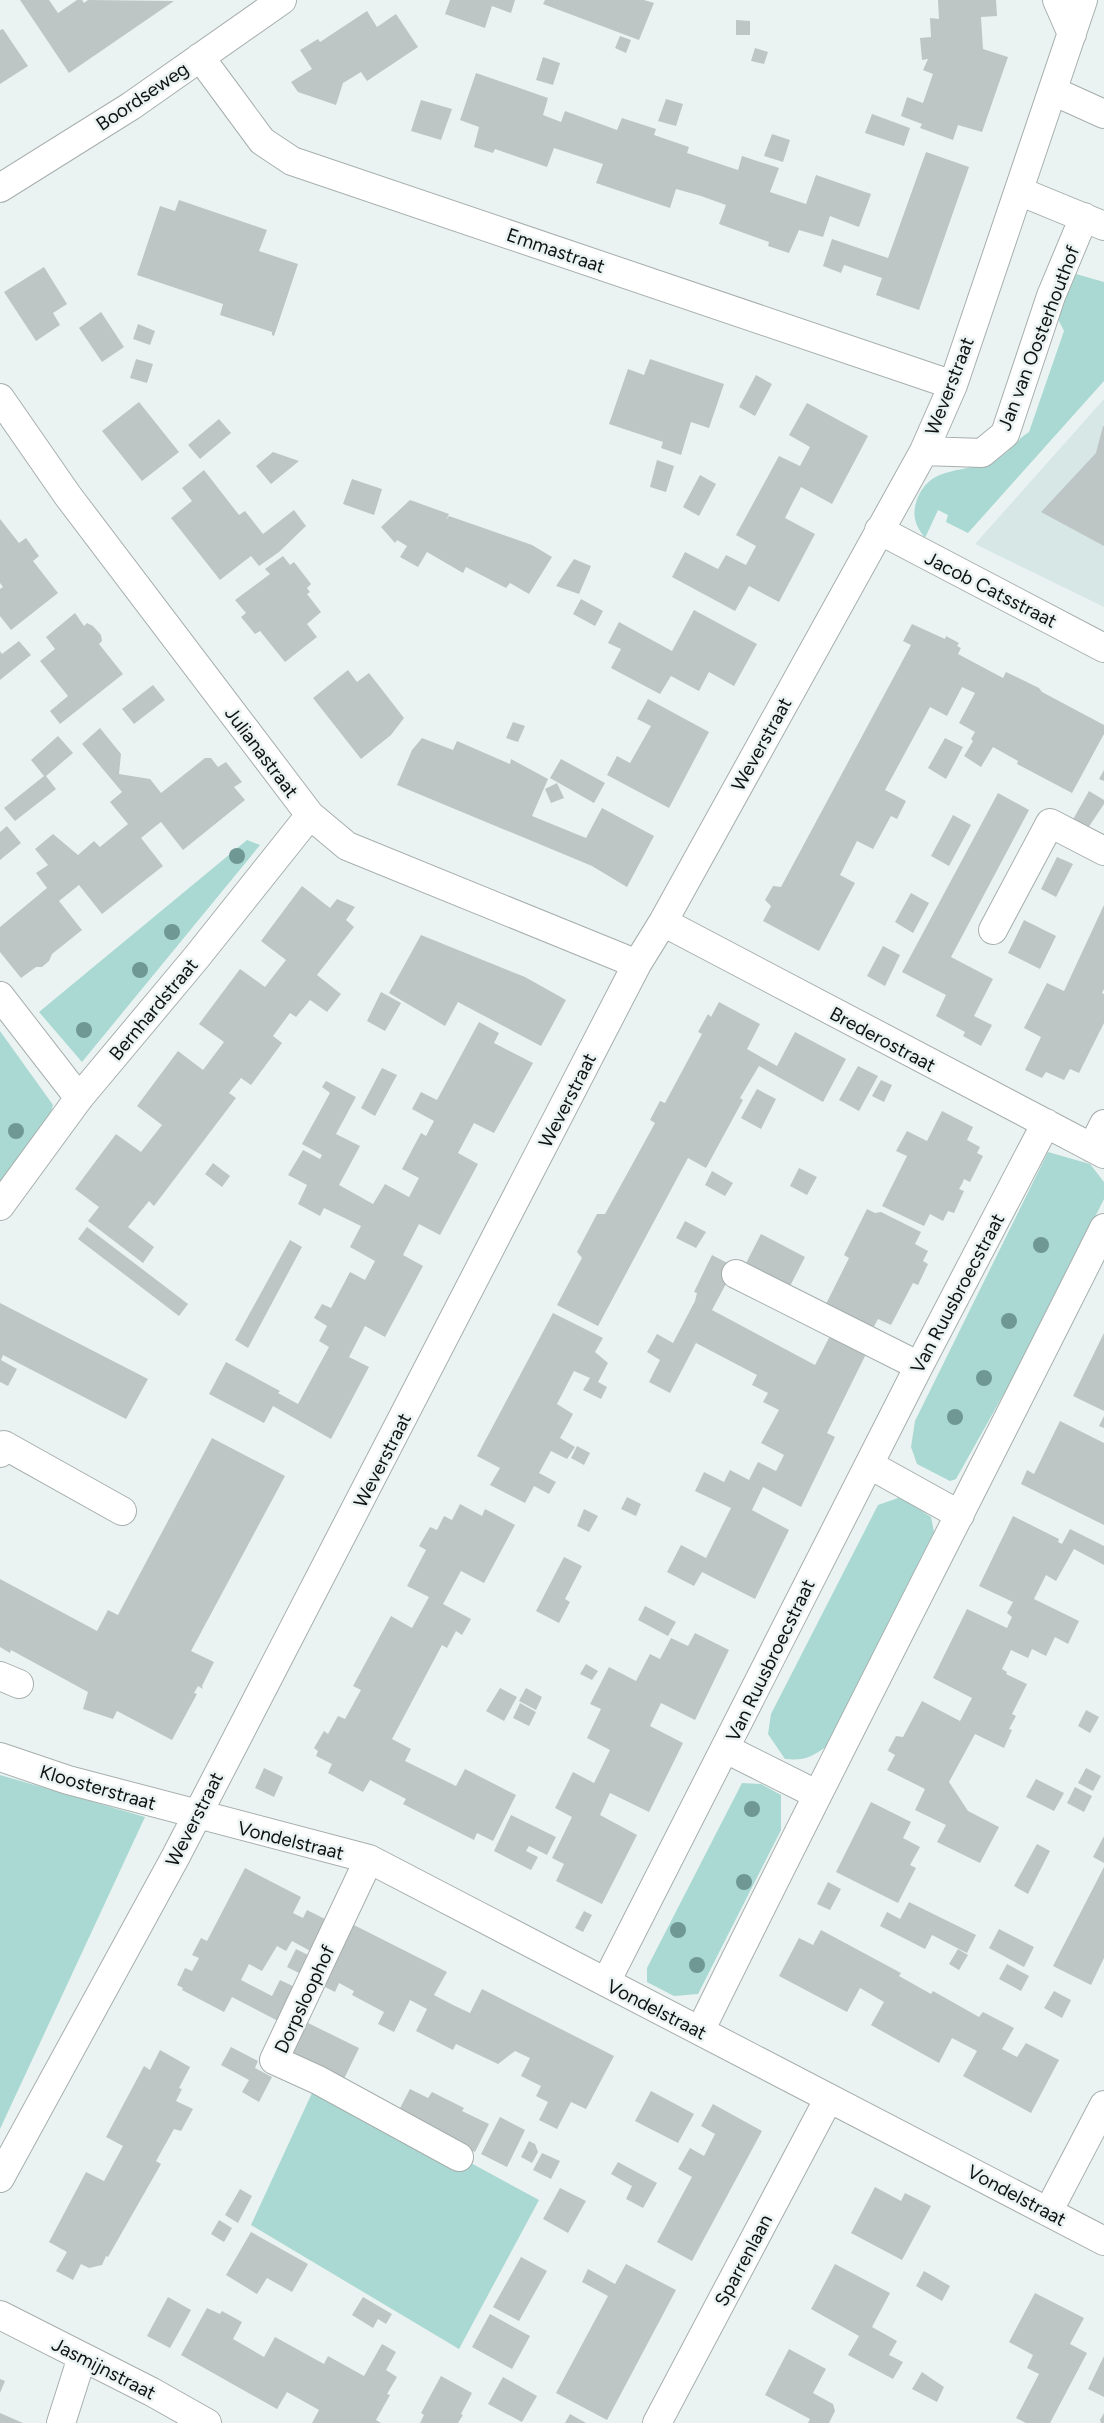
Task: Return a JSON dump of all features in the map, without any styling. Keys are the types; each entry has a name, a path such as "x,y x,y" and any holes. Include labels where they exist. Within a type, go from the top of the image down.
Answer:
{"street":[{"name":"Boordseweg","path":"0,188 131,106 282,0"},
{"path":"1057,0 1072,34"},
{"name":"Weverstraat","path":"0,2178 196,1816 362,1499 637,964 663,922 924,451 953,385 1083,0"},
{"name":"Emmastraat","path":"200,56 262,141 292,161 953,385"},
{"path":"1053,91 1104,114"},
{"name":"Jan van Oosterhouthof","path":"924,451 982,453 1005,434 1051,296 1094,222 1019,191"},
{"name":"Julianastraat","path":"0,398 68,496 310,815 347,846 637,964"},
{"name":"Jacob Catsstraat","path":"879,530 1104,648"},
{"name":"Bernhardstraat","path":"0,1206 79,1098 196,958 310,815"},
{"path":"993,930 1050,824 1104,851"},
{"name":"Brederostraat","path":"663,922 1098,1151"},
{"path":"0,996 79,1098"},
{"name":"Van Ruusbroecstraat","path":"606,1982 919,1366 1046,1124"},
{"path":"1098,1151 1104,1124"},
{"path":"700,2031 816,1794 960,1516 1104,1228"},
{"path":"736,1274 919,1366"},
{"path":"0,1453 4,1445 122,1511"},
{"path":"870,1465 960,1516"},
{"name":"Van Ruusbroecstraat","path":"726,1749 816,1794"},
{"name":"Kloosterstraat","path":"0,1757 68,1780 196,1816"},
{"name":"Vondelstraat","path":"196,1816 369,1859 1104,2241"},
{"name":"Dorpsloophof","path":"369,1859 274,2060 318,2080 459,2157"},
{"name":"Sparrenlaan","path":"657,2423 829,2098"},
{"path":"1048,2212 1104,2105"},
{"name":"Jasmijnstraat","path":"0,2315 152,2392 207,2423"},
{"path":"61,2423 82,2357"}],"shaded area":[{"path":"1104,399 1104,607 975,544"}],"green space":[{"path":"1076,274 1104,282 1104,381 968,533 946,522 948,515 938,510 925,538 917,525 914,513 922,490 930,481 939,475 985,464 997,459 1029,432 1064,331 1056,315 1067,280"},
{"path":"247,840 260,845 82,1062 39,1012"},
{"path":"0,1031 53,1105 50,1116 0,1184"},
{"path":"1048,1152 1090,1164 1104,1182 1104,1199 1029,1349 956,1479 950,1481 917,1464 911,1447 915,1421"},
{"path":"901,1497 931,1517 934,1532 827,1746 808,1757 785,1759 768,1734 771,1714 878,1505"},
{"path":"0,1775 145,1817 0,2129"},
{"path":"742,1783 761,1784 781,1795 781,1830 698,1994 674,1996 647,1982 647,1968"},
{"path":"318,2080 539,2200 459,2349 251,2225"}],"building":[{"path":"20,0 49,0 58,13 77,0 82,0 84,3 88,0 174,1 69,73"},
{"path":"450,0 515,0 511,13 492,6 485,28 445,14"},
{"path":"545,0 644,0 654,3 639,40 543,4"},
{"path":"938,0 996,0 997,16 981,17 983,49 1008,57 982,132 958,125 953,140 920,128 922,124 901,116 907,97 923,103 933,74 923,70 928,59 922,60 920,38 931,37 930,18 939,19"},
{"path":"367,11 377,27 396,14 418,47 367,81 361,72 343,83 336,105 298,92 291,82 312,69 300,50 318,39 320,42"},
{"path":"736,20 750,21 750,35 736,35"},
{"path":"3,29 28,66 0,84 0,30"},
{"path":"620,36 631,40 626,53 615,48"},
{"path":"755,48 768,52 764,64 751,61"},
{"path":"543,57 560,63 553,85 536,80"},
{"path":"476,73 548,98 543,115 561,122 565,111 617,130 622,118 656,129 654,135 689,147 687,153 738,170 742,156 779,168 770,192 806,204 816,175 871,194 859,227 830,216 823,237 799,230 789,253 768,246 769,242 719,224 726,205 701,196 676,189 670,208 596,183 603,164 554,148 547,167 495,149 493,153 474,147 479,127 460,120"},
{"path":"666,99 683,104 676,126 658,121"},
{"path":"421,100 452,109 441,140 411,131"},
{"path":"872,114 910,128 904,146 865,133"},
{"path":"772,134 790,140 783,162 764,156"},
{"path":"926,152 969,167 919,310 876,295 882,278 844,265 841,273 823,266 832,239 888,258"},
{"path":"179,200 267,230 259,251 298,264 274,336 272,332 220,315 223,304 137,275 160,206 175,211"},
{"path":"44,267 67,304 53,313 60,325 36,341 4,292"},
{"path":"101,312 124,347 102,362 79,328"},
{"path":"138,324 155,331 150,345 133,339"},
{"path":"136,359 153,364 147,383 130,378"},
{"path":"650,359 724,384 709,428 691,422 681,455 661,448 663,442 609,424 628,369 644,375"},
{"path":"756,375 772,384 755,416 739,407"},
{"path":"139,402 179,452 142,481 102,431"},
{"path":"807,403 868,436 832,504 801,487 785,518 815,534 779,602 749,586 735,611 672,577 685,552 718,569 726,555 746,565 756,546 736,535 779,456 800,466 810,447 789,435"},
{"path":"219,419 231,433 200,459 188,445"},
{"path":"1103,426 1104,546 1041,512 1096,453"},
{"path":"273,452 299,461 271,484 256,466"},
{"path":"657,460 674,466 666,492 650,487"},
{"path":"204,470 239,515 245,511 263,534 294,510 306,526 279,552 259,566 251,556 220,580 171,518 192,501 182,488"},
{"path":"700,475 716,484 699,516 683,507"},
{"path":"352,479 382,489 374,515 343,504"},
{"path":"410,500 449,514 446,520 449,516 532,545 552,557 529,594 510,583 506,588 466,567 463,573 427,552 418,567 400,557 407,546 397,540 395,543 381,527"},
{"path":"0,519 19,543 26,538 39,556 33,561 58,593 11,630 0,616 0,589 3,587 0,583"},
{"path":"283,556 290,565 294,562 311,584 307,588 310,592 307,594 321,612 307,624 317,637 285,662 260,631 255,634 241,617 246,613 235,600 270,574 265,569"},
{"path":"574,559 591,566 579,594 556,586"},
{"path":"581,599 603,611 595,626 573,614"},
{"path":"694,610 757,644 734,686 709,672 699,691 671,676 660,694 611,668 621,649 608,643 619,622 672,651"},
{"path":"75,613 84,626 87,623 93,626 101,635 102,641 99,644 123,674 60,724 50,711 68,696 40,661 55,649 46,637"},
{"path":"912,624 945,639 946,636 959,643 957,646 961,648 958,654 1003,678 1006,672 1039,688 1042,692 1104,725 1104,734 1072,793 1017,764 1018,761 993,747 981,767 964,756 973,741 971,739 975,732 959,723 975,693 962,687 947,716 930,707 885,790 906,801 897,819 891,816 873,849 857,841 840,875 855,883 819,951 763,921 771,906 765,900 773,886 781,887 911,645 903,641"},
{"path":"19,641 31,655 0,680 0,651 2,654"},
{"path":"348,670 357,682 369,673 404,718 391,735 361,759 313,698"},
{"path":"153,685 165,700 134,724 122,709"},
{"path":"648,699 709,732 669,808 607,775 617,756 630,763 651,726 637,719"},
{"path":"513,722 525,726 518,742 506,738"},
{"path":"100,728 121,754 119,774 150,779 161,793 205,758 211,758 218,767 226,762 242,782 234,787 245,800 183,850 161,822 152,829 141,838 163,866 102,914 79,885 59,901 82,930 52,954 49,961 42,967 36,967 21,978 0,952 0,927 47,888 36,873 48,865 35,849 53,834 78,855 94,841 100,847 128,824 110,802 122,792 82,744"},
{"path":"58,736 73,753 46,776 56,789 15,821 4,808 44,776 31,760"},
{"path":"422,738 453,750 457,741 510,764 511,759 548,779 532,816 586,838 602,808 654,836 627,887 592,866 397,785 412,750"},
{"path":"945,738 963,747 946,779 928,768"},
{"path":"561,759 605,783 594,803 550,778"},
{"path":"1104,770 1104,781 1099,779"},
{"path":"557,783 564,798 551,803 545,789"},
{"path":"1089,791 1104,800 1104,804 1086,831 1071,823"},
{"path":"998,793 1029,810 951,957 993,979 974,1016 992,1025 981,1046 963,1036 965,1032 936,1016 946,995 902,972"},
{"path":"953,815 971,825 949,866 931,856"},
{"path":"7,826 21,843 0,860 0,832"},
{"path":"1057,857 1073,864 1056,897 1041,889"},
{"path":"302,886 330,908 337,899 355,907 346,920 354,927 317,975 341,994 327,1012 310,1000 296,1017 290,1013 273,1036 282,1043 251,1085 241,1078 229,1093 236,1098 154,1206 149,1201 128,1227 154,1247 143,1263 88,1221 99,1207 75,1189 116,1134 141,1152 162,1125 137,1106 178,1051 203,1070 224,1042 199,1024 240,969 265,987 286,960 261,941"},
{"path":"911,893 929,903 913,933 895,922"},
{"path":"1104,905 1104,989 1102,993 1104,994 1104,1023 1079,1073 1070,1069 1064,1080 1046,1072 1042,1078 1025,1070 1041,1037 1024,1028 1047,983 1064,991"},
{"path":"1024,920 1056,936 1040,969 1008,953"},
{"path":"421,935 525,977 566,1000 541,1046 458,1002 445,1026 389,993"},
{"path":"883,946 900,955 885,986 867,976"},
{"path":"381,992 401,1003 385,1031 367,1021"},
{"path":"719,1002 760,1024 747,1049 777,1066 795,1032 846,1059 823,1102 759,1066 740,1098 743,1100 706,1168 688,1158 598,1326 557,1305 582,1258 577,1252 597,1214 605,1214 655,1123 650,1120 660,1101 665,1103 702,1034 698,1032 708,1014 711,1017"},
{"path":"479,1022 499,1033 494,1043 533,1063 494,1133 474,1123 458,1153 478,1164 440,1235 419,1224 403,1255 423,1266 385,1337 365,1326 349,1357 369,1367 331,1439 273,1406 264,1423 209,1394 226,1362 280,1391 278,1393 298,1404 329,1347 319,1341 327,1326 314,1318 322,1304 331,1308 350,1272 365,1280 375,1261 350,1247 361,1226 324,1208 320,1216 298,1204 307,1185 288,1175 303,1150 320,1159 322,1155 302,1144 330,1093 322,1087 326,1081 356,1097 336,1134 360,1146 339,1185 373,1204 385,1184 409,1197 419,1178 402,1169 421,1133 426,1136 434,1121 412,1109 421,1092 437,1100"},
{"path":"858,1066 878,1076 859,1111 839,1100"},
{"path":"382,1068 397,1075 375,1116 361,1108"},
{"path":"881,1080 892,1085 884,1102 872,1096"},
{"path":"757,1089 776,1099 761,1129 741,1118"},
{"path":"942,1111 973,1127 967,1140 980,1147 977,1153 983,1156 970,1182 964,1179 959,1189 964,1191 954,1213 948,1211 943,1221 930,1214 924,1226 882,1206 907,1156 896,1151 907,1131 927,1141"},
{"path":"213,1163 230,1176 222,1187 205,1174"},
{"path":"799,1168 817,1177 807,1195 790,1186"},
{"path":"712,1171 733,1183 725,1196 705,1185"},
{"path":"867,1209 875,1213 881,1212 921,1232 915,1244 928,1251 923,1261 928,1264 918,1285 913,1283 891,1325 878,1319 871,1332 824,1308 849,1258 844,1255"},
{"path":"685,1221 706,1232 696,1248 676,1238"},
{"path":"87,1227 188,1304 179,1316 78,1239"},
{"path":"761,1234 805,1257 788,1290 744,1267"},
{"path":"290,1240 302,1247 248,1348 235,1340"},
{"path":"712,1255 735,1267 712,1310 815,1365 831,1334 867,1352 827,1433 835,1437 801,1507 763,1487 752,1510 789,1530 755,1599 702,1572 694,1586 667,1572 681,1545 706,1558 731,1508 695,1491 704,1472 724,1482 730,1470 749,1480 758,1462 776,1471 784,1455 761,1443 779,1410 763,1402 768,1393 752,1385 757,1375 696,1343 670,1393 649,1382 660,1360 647,1352 657,1334 673,1343 695,1301 697,1293 694,1292"},
{"path":"0,1303 148,1379 126,1419 3,1355 1,1360 17,1369 8,1386 0,1382"},
{"path":"553,1313 603,1338 595,1352 608,1363 598,1382 607,1387 601,1399 583,1390 590,1378 574,1371 557,1404 573,1414 560,1438 575,1447 567,1459 551,1451 539,1473 556,1482 549,1494 534,1486 525,1503 490,1485 500,1468 477,1456"},
{"path":"1104,1333 1104,1411 1073,1396"},
{"path":"1104,1416 1104,1428 1099,1426"},
{"path":"1060,1421 1104,1443 1104,1525 1021,1484 1027,1470 1034,1474"},
{"path":"212,1438 285,1476 191,1651 214,1662 202,1686 203,1689 198,1686 194,1693 197,1694 172,1740 117,1711 113,1719 83,1709 88,1692 11,1650 10,1653 0,1647 0,1579 97,1631 108,1610 118,1615"},
{"path":"577,1446 590,1453 584,1465 571,1458"},
{"path":"627,1497 641,1504 636,1516 621,1509"},
{"path":"460,1504 482,1516 485,1509 515,1525 484,1583 461,1571 443,1604 471,1619 462,1635 456,1631 447,1648 442,1645 392,1739 411,1749 405,1761 456,1786 465,1769 516,1795 493,1841 477,1833 474,1840 403,1804 406,1799 370,1780 363,1792 328,1773 332,1764 316,1756 318,1751 314,1748 324,1731 328,1734 338,1716 345,1719 361,1690 353,1686 391,1616 412,1628 429,1597 407,1586 426,1550 419,1546 430,1527 437,1530 444,1516 452,1520"},
{"path":"584,1509 598,1516 589,1532 577,1526"},
{"path":"1013,1516 1059,1539 1058,1542 1062,1544 1070,1529 1104,1546 1104,1565 1074,1549 1056,1581 1046,1575 1034,1599 1079,1621 1068,1644 1055,1637 1046,1656 1032,1649 1028,1658 1011,1650 1002,1669 1007,1672 1006,1674 1027,1684 1012,1714 1016,1716 1009,1729 1012,1730 1004,1748 975,1734 949,1782 968,1811 999,1827 980,1863 937,1842 946,1825 915,1810 925,1789 887,1770 895,1755 888,1751 896,1736 903,1737 922,1701 960,1721 972,1698 933,1678 967,1609 1007,1628 1012,1617 1007,1613 1013,1602 979,1586"},
{"path":"564,1557 582,1566 565,1599 570,1602 559,1623 536,1611"},
{"path":"645,1606 676,1622 668,1636 638,1620"},
{"path":"695,1633 729,1650 695,1720 661,1703 650,1726 683,1743 649,1812 610,1793 600,1815 637,1835 602,1904 556,1881 564,1864 552,1858 572,1817 555,1808 573,1772 594,1783 610,1750 587,1738 601,1709 590,1704 609,1667 636,1681 650,1654 660,1659 671,1638 688,1646"},
{"path":"586,1664 598,1671 592,1680 580,1674"},
{"path":"500,1688 517,1697 504,1721 486,1711"},
{"path":"526,1688 542,1697 536,1710 519,1701"},
{"path":"520,1703 536,1712 529,1726 513,1718"},
{"path":"1086,1710 1099,1717 1090,1733 1078,1726"},
{"path":"264,1768 283,1777 274,1797 255,1788"},
{"path":"1086,1768 1101,1776 1093,1791 1078,1783"},
{"path":"1036,1779 1064,1793 1054,1811 1026,1797"},
{"path":"1075,1787 1092,1796 1084,1812 1067,1803"},
{"path":"871,1802 911,1822 903,1838 920,1847 910,1865 916,1868 898,1903 836,1872"},
{"path":"511,1815 556,1837 547,1855 529,1846 526,1851 538,1857 531,1870 494,1851"},
{"path":"1104,1836 1104,1863 1093,1857"},
{"path":"1037,1844 1050,1851 1028,1894 1014,1886"},
{"path":"1104,1867 1104,1958 1091,1985 1053,1966"},
{"path":"245,1868 301,1897 293,1913 303,1918 307,1910 331,1922 314,1953 292,1941 286,1951 277,1946 262,1971 249,1964 241,1980 272,1996 280,1980 297,1988 280,2022 232,1997 224,2012 182,1990 183,1988 177,1985 185,1968 192,1971 199,1958 192,1955 201,1938 207,1941"},
{"path":"828,1882 841,1889 830,1910 817,1904"},
{"path":"909,1902 976,1935 967,1953 932,1935 925,1949 880,1926 887,1912 900,1919"},
{"path":"584,1911 592,1915 583,1932 575,1928"},
{"path":"348,1922 447,1972 434,1995 453,2005 470,2013 482,1989 614,2056 586,2109 571,2102 557,2129 539,2120 548,2102 536,2096 541,2086 521,2076 530,2058 515,2051 498,2064 456,2044 453,2050 416,2031 427,2009 410,2000 394,2032 378,2024 384,2012 352,1995 354,1991 339,1983 335,1992 317,1983"},
{"path":"999,1929 1034,1947 1024,1967 989,1948"},
{"path":"821,1930 901,1973 899,1976 931,1994 933,1991 979,2017 983,2012 1014,2028 1002,2049 1017,2057 1026,2043 1059,2060 1031,2113 963,2076 977,2051 952,2038 939,2063 871,2025 884,2002 860,1988 847,2012 779,1976 799,1938 813,1945"},
{"path":"296,1949 312,1957 303,1975 287,1967"},
{"path":"958,1949 968,1955 959,1970 949,1964"},
{"path":"1007,1964 1029,1976 1021,1991 999,1979"},
{"path":"1054,1991 1071,2000 1062,2018 1044,2008"},
{"path":"304,2021 359,2048 344,2079 289,2051"},
{"path":"231,2047 258,2061 255,2068 272,2077 259,2102 242,2092 249,2080 221,2065"},
{"path":"160,2050 190,2067 179,2088 182,2089 176,2101 193,2109 181,2131 174,2129 156,2161 161,2164 108,2257 106,2256 102,2265 89,2268 81,2264 73,2280 56,2271 67,2252 49,2242 86,2172 104,2181 123,2146 106,2137 144,2066 150,2070"},
{"path":"410,2089 428,2098 432,2092 464,2108 462,2111 489,2124 475,2152 398,2112"},
{"path":"651,2091 694,2114 678,2143 635,2121"},
{"path":"713,2104 762,2131 692,2261 657,2242 692,2177 678,2169 690,2148 704,2156 715,2134 701,2126"},
{"path":"500,2117 525,2130 507,2167 481,2154"},
{"path":"529,2141 535,2144 538,2152 532,2163 521,2157"},
{"path":"542,2153 560,2161 551,2179 533,2170"},
{"path":"618,2162 657,2183 643,2208 626,2199 632,2186 611,2174"},
{"path":"875,2187 901,2201 905,2193 931,2206 902,2260 851,2233"},
{"path":"560,2188 586,2201 568,2233 543,2219"},
{"path":"240,2189 252,2196 238,2223 225,2215"},
{"path":"219,2220 232,2228 224,2242 211,2234"},
{"path":"251,2232 308,2264 292,2292 267,2278 257,2294 226,2275"},
{"path":"521,2257 547,2271 519,2321 493,2307"},
{"path":"626,2264 676,2290 607,2420 556,2393 608,2296 582,2282 588,2269 615,2284"},
{"path":"835,2264 890,2293 872,2327 897,2341 889,2355 903,2362 893,2379 848,2355 859,2336 811,2309"},
{"path":"924,2271 950,2286 942,2301 916,2286"},
{"path":"1035,2293 1084,2318 1070,2344 1087,2353 1050,2423 1026,2423 1016,2418 1039,2374 1027,2368 1033,2355 1009,2342"},
{"path":"168,2297 191,2310 170,2348 147,2336"},
{"path":"363,2297 392,2314 386,2324 378,2319 373,2328 352,2315"},
{"path":"207,2308 220,2314 222,2311 242,2322 233,2339 264,2357 275,2337 324,2364 328,2356 364,2376 382,2344 396,2352 386,2370 397,2377 387,2394 390,2395 376,2420 381,2423 312,2423 319,2410 287,2392 277,2409 181,2355"},
{"path":"490,2314 530,2336 512,2369 472,2347"},
{"path":"789,2349 826,2369 813,2393 833,2404 835,2411 829,2423 808,2423 810,2419 765,2395"},
{"path":"1104,2356 1104,2397 1088,2389"},
{"path":"922,2372 944,2387 937,2402 912,2389"},
{"path":"441,2376 472,2393 461,2414 463,2415 458,2423 420,2423 424,2415 421,2413"},
{"path":"503,2377 537,2396 522,2422 488,2404"},
{"path":"0,2379 5,2381 0,2393"},
{"path":"0,2413 23,2423 0,2423"},
{"path":"1104,2413 1104,2423 1101,2423 1100,2420"},
{"path":"570,2414 586,2423 565,2423"}]}
